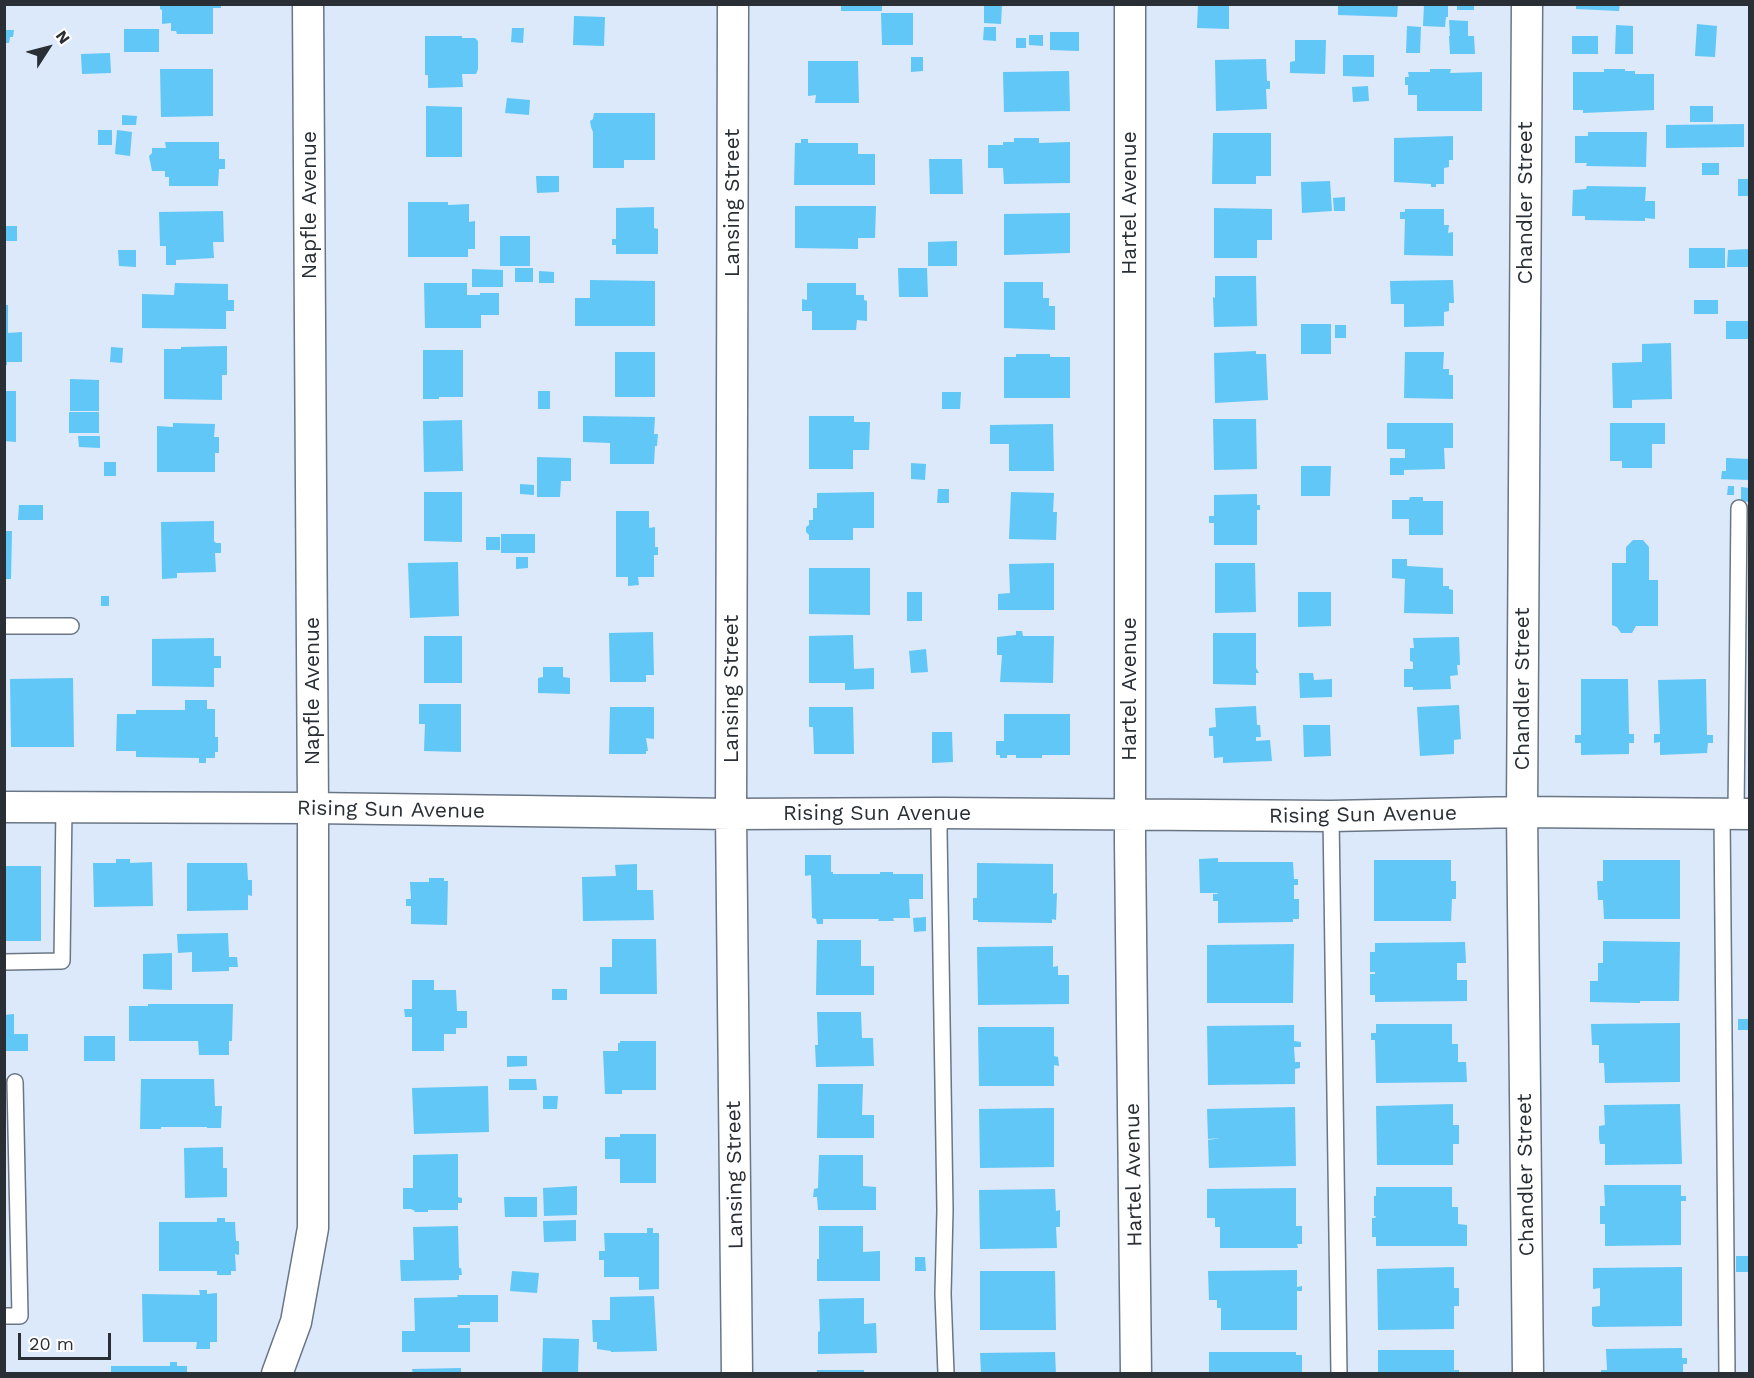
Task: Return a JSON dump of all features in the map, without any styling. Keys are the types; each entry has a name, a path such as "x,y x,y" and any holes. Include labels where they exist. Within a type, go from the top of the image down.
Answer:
{"street":[{"name":"Napfle Avenue","path":"277,1374 296,1322 314,1228 314,808 308,4"},
{"name":"Lansing Street","path":"733,4 731,814 737,1374"},
{"name":"Hartel Avenue","path":"1130,4 1130,815 1136,1374"},
{"name":"Chandler Street","path":"1527,4 1522,812 1528,1374"},
{"name":"Rising Sun Avenue","path":"4,807 314,808 731,814 1331,816 1522,812 1736,814"}],"lane":[{"path":"1727,1374 1736,814 1738,508"},
{"path":"4,626 71,626"},
{"path":"4,962 62,961 64,807"},
{"path":"941,813 939,830 945,1210 943,1294 946,1374"},
{"path":"1331,816 1339,1374"},
{"path":"4,1316 20,1316 15,1082"}],"building":[{"path":"160,4 221,4 221,8 213,8 213,34 177,34 176,31 171,31 171,23 162,24"},
{"path":"841,4 882,4 882,11 841,11"},
{"path":"984,4 1002,4 1001,24 984,23"},
{"path":"1198,4 1229,4 1229,29 1197,28"},
{"path":"1338,4 1398,4 1397,17 1338,15"},
{"path":"1424,4 1448,4 1445,27 1423,26"},
{"path":"1457,4 1474,4 1474,10 1457,10"},
{"path":"1576,4 1620,4 1619,11 1576,9"},
{"path":"881,13 913,13 913,45 882,45"},
{"path":"574,16 605,17 604,46 573,45"},
{"path":"1449,20 1468,21 1468,36 1474,36 1475,54 1450,54"},
{"path":"1697,24 1717,26 1715,57 1695,56"},
{"path":"1616,25 1633,26 1633,54 1615,54"},
{"path":"1407,26 1421,27 1420,53 1406,53"},
{"path":"984,27 996,27 996,41 983,40"},
{"path":"512,28 524,28 523,43 511,42"},
{"path":"124,29 159,29 159,52 124,52"},
{"path":"4,30 14,30 9,43 4,43"},
{"path":"1050,32 1079,32 1079,51 1050,50"},
{"path":"1029,35 1043,35 1043,46 1029,45"},
{"path":"425,36 462,36 462,38 475,38 478,41 478,69 476,74 462,74 463,87 428,88 428,75 425,75"},
{"path":"1572,36 1598,36 1598,54 1572,54"},
{"path":"1016,38 1026,38 1026,48 1016,48"},
{"path":"1295,40 1326,40 1325,74 1290,73 1290,62 1295,61"},
{"path":"110,53 111,73 82,74 81,54"},
{"path":"1343,55 1374,55 1374,77 1343,76"},
{"path":"911,57 923,57 923,71 911,72"},
{"path":"1266,59 1267,81 1270,81 1270,89 1266,89 1267,109 1216,111 1215,60"},
{"path":"808,61 858,61 859,103 815,103 816,95 808,96"},
{"path":"160,69 213,69 213,116 161,117"},
{"path":"1430,69 1451,69 1450,73 1482,72 1482,111 1417,111 1417,95 1408,95 1405,77 1409,77 1408,72 1430,72"},
{"path":"1604,69 1625,69 1625,71 1635,71 1635,74 1654,74 1654,110 1583,113 1583,110 1573,110 1573,72 1604,72"},
{"path":"1069,71 1070,111 1004,112 1003,72"},
{"path":"1368,86 1369,101 1353,102 1352,87"},
{"path":"507,98 530,100 529,115 505,113"},
{"path":"426,106 462,107 462,157 426,157"},
{"path":"1690,106 1713,106 1713,122 1690,122"},
{"path":"594,113 655,113 655,160 624,160 624,168 593,168 593,132 590,121"},
{"path":"122,115 137,116 136,125 122,125"},
{"path":"1744,124 1744,147 1666,148 1666,125"},
{"path":"98,130 112,130 112,145 98,145"},
{"path":"117,130 132,132 130,156 115,154"},
{"path":"1588,132 1647,132 1646,167 1586,166 1587,163 1575,163 1575,136 1588,136"},
{"path":"1213,133 1271,133 1271,176 1256,176 1256,184 1212,184"},
{"path":"1453,136 1453,160 1449,160 1449,167 1444,168 1444,184 1431,187 1431,184 1394,182 1394,138"},
{"path":"1014,138 1039,138 1039,143 1070,142 1070,183 1004,184 1003,168 988,168 988,145 1003,145 1003,142 1014,142"},
{"path":"801,139 808,139 808,143 858,143 858,154 875,154 875,185 794,185 795,143 801,143"},
{"path":"165,142 219,142 219,159 225,159 225,169 219,169 218,186 169,186 169,177 165,177 165,171 152,171 149,156 152,148 166,148"},
{"path":"929,159 962,159 963,194 930,194"},
{"path":"1702,163 1719,163 1719,175 1702,175"},
{"path":"536,176 559,176 559,192 537,193"},
{"path":"1738,179 1749,179 1749,196 1738,196"},
{"path":"1330,181 1332,211 1302,213 1301,182"},
{"path":"1587,186 1646,187 1645,201 1655,201 1655,219 1645,218 1645,221 1585,220 1585,216 1572,216 1573,190 1586,189"},
{"path":"1345,197 1345,211 1334,211 1333,198"},
{"path":"408,202 469,204 469,222 475,221 475,249 468,249 468,257 408,257"},
{"path":"795,206 876,206 875,238 858,238 858,249 795,248"},
{"path":"654,207 654,228 658,229 658,254 616,254 616,245 612,245 612,239 616,239 616,208"},
{"path":"1214,208 1272,209 1272,240 1257,240 1257,258 1214,258"},
{"path":"1405,209 1444,209 1444,225 1449,225 1448,233 1453,232 1453,256 1404,255 1405,219 1400,219 1400,212 1405,212"},
{"path":"223,211 224,242 213,242 214,258 176,260 176,265 166,265 166,246 160,246 159,212"},
{"path":"1070,213 1070,253 1004,255 1004,214"},
{"path":"4,226 17,226 17,241 4,241"},
{"path":"500,236 530,236 530,266 500,266"},
{"path":"957,241 957,266 928,266 928,242"},
{"path":"1689,248 1725,248 1725,268 1689,268"},
{"path":"1749,249 1749,267 1727,267 1728,250"},
{"path":"118,250 136,250 136,267 119,266"},
{"path":"515,268 533,268 533,282 515,282"},
{"path":"898,268 927,268 928,297 899,297"},
{"path":"472,269 503,270 503,287 472,287"},
{"path":"539,271 554,272 554,283 539,283"},
{"path":"1215,276 1256,276 1257,326 1214,327"},
{"path":"590,280 655,281 655,326 575,326 575,298 590,298"},
{"path":"1453,280 1454,303 1449,303 1449,311 1444,312 1444,326 1404,327 1404,304 1391,304 1390,281"},
{"path":"1004,282 1043,282 1043,298 1049,298 1049,306 1055,306 1055,330 1004,328"},
{"path":"175,283 228,284 228,300 234,300 234,311 226,311 226,329 142,328 142,294 174,295"},
{"path":"424,283 467,283 467,295 499,293 499,315 481,315 481,328 425,328"},
{"path":"807,283 856,283 856,295 864,295 864,300 867,301 867,321 857,320 856,330 812,330 812,311 802,311 802,299 807,300"},
{"path":"1694,300 1718,300 1718,314 1694,314"},
{"path":"4,305 8,305 8,333 22,332 22,362 7,362 7,365 4,365"},
{"path":"1726,321 1749,321 1749,339 1726,339"},
{"path":"1301,324 1331,324 1331,354 1301,354"},
{"path":"1335,325 1346,325 1346,338 1335,338"},
{"path":"1671,343 1672,399 1632,400 1632,408 1613,408 1612,363 1642,362 1642,344"},
{"path":"227,346 227,375 222,375 222,400 164,399 164,349"},
{"path":"111,347 123,348 122,363 110,362"},
{"path":"423,350 463,350 463,397 423,399"},
{"path":"1256,351 1256,354 1266,354 1268,400 1215,403 1214,353"},
{"path":"615,352 655,352 655,397 615,397"},
{"path":"1405,352 1444,352 1443,369 1449,369 1449,375 1453,375 1453,399 1404,398"},
{"path":"1016,354 1050,354 1050,357 1070,357 1070,398 1004,398 1004,357 1016,357"},
{"path":"70,379 99,380 99,411 70,411"},
{"path":"4,391 16,391 16,442 4,441"},
{"path":"538,391 550,391 550,409 538,409"},
{"path":"942,392 961,392 960,409 942,409"},
{"path":"69,412 99,412 99,433 69,433"},
{"path":"583,416 655,417 654,434 658,434 654,464 610,464 610,443 583,442"},
{"path":"809,416 854,416 854,422 870,422 869,450 853,450 853,469 809,469"},
{"path":"1213,419 1256,419 1257,469 1214,470"},
{"path":"462,420 463,471 424,472 423,421"},
{"path":"173,423 215,424 214,437 219,437 219,453 215,453 215,472 157,472 157,426 173,427"},
{"path":"1387,423 1453,423 1453,448 1444,448 1445,469 1404,470 1404,475 1390,475 1390,458 1405,458 1405,449 1387,449"},
{"path":"1610,423 1665,423 1665,444 1652,444 1652,468 1622,468 1622,461 1610,461"},
{"path":"1053,424 1054,471 1009,471 1009,444 990,444 990,425"},
{"path":"78,436 100,436 100,448 79,447"},
{"path":"537,457 571,458 571,481 561,481 560,497 537,497"},
{"path":"1726,458 1749,459 1749,480 1721,479 1722,471 1726,471"},
{"path":"104,462 116,462 116,476 104,476"},
{"path":"911,463 926,464 925,480 911,479"},
{"path":"1301,466 1331,466 1330,496 1301,496"},
{"path":"520,484 534,485 534,495 520,494"},
{"path":"1728,486 1734,486 1734,495 1727,495"},
{"path":"1741,487 1749,488 1749,502 1741,501"},
{"path":"938,489 949,489 949,503 937,503"},
{"path":"424,492 462,492 462,542 424,541"},
{"path":"874,492 874,528 853,528 853,540 809,540 806,527 809,525 809,520 813,520 813,508 817,508 817,493"},
{"path":"1011,492 1054,493 1053,512 1057,512 1056,540 1009,539"},
{"path":"1257,494 1257,505 1260,505 1260,510 1257,510 1257,545 1214,545 1214,523 1209,523 1209,516 1214,516 1214,495"},
{"path":"1410,497 1423,497 1423,501 1443,501 1443,535 1409,535 1409,519 1392,519 1392,500 1409,500"},
{"path":"19,505 43,505 43,520 18,520"},
{"path":"616,511 649,511 649,528 655,527 655,547 658,547 658,555 654,555 654,577 638,577 639,585 628,586 628,577 616,577"},
{"path":"214,521 214,541 221,543 221,553 215,553 216,572 177,573 177,578 162,579 161,522"},
{"path":"4,531 12,531 11,579 4,579"},
{"path":"501,534 535,534 535,553 501,553"},
{"path":"486,537 500,537 500,550 486,550"},
{"path":"1633,540 1643,540 1649,547 1649,580 1658,580 1658,626 1636,626 1632,633 1621,633 1617,627 1612,625 1612,563 1626,563 1626,547"},
{"path":"516,557 528,557 528,568 516,569"},
{"path":"1392,559 1407,559 1407,566 1443,568 1443,586 1449,586 1449,589 1453,590 1453,614 1404,613 1405,579 1392,578"},
{"path":"458,562 459,616 410,618 408,563"},
{"path":"1054,563 1054,610 998,610 998,594 1010,593 1009,564"},
{"path":"1215,563 1255,563 1256,612 1215,613"},
{"path":"809,568 870,568 870,615 809,614"},
{"path":"907,592 922,592 922,621 907,621"},
{"path":"1298,592 1331,592 1331,626 1298,627"},
{"path":"101,596 109,596 109,606 101,606"},
{"path":"1016,631 1022,631 1023,636 1054,636 1053,683 1000,682 1002,655 997,655 997,637 1016,635"},
{"path":"653,632 654,675 646,675 646,682 610,682 609,633"},
{"path":"1213,633 1256,633 1256,668 1259,673 1256,673 1256,685 1213,684"},
{"path":"853,635 854,669 874,668 874,689 845,690 845,683 809,683 809,636"},
{"path":"424,636 462,636 462,683 424,683"},
{"path":"1459,637 1460,665 1457,665 1458,675 1450,676 1451,689 1413,690 1413,687 1404,687 1404,669 1413,669 1413,662 1410,661 1410,648 1414,648 1413,638"},
{"path":"214,638 214,656 221,656 221,668 214,668 214,687 152,686 152,639"},
{"path":"926,649 928,672 911,673 909,651"},
{"path":"543,667 563,667 563,677 570,678 570,694 538,693 538,678 543,677"},
{"path":"1299,673 1313,673 1314,680 1332,679 1332,697 1300,698"},
{"path":"73,678 74,747 11,747 10,679"},
{"path":"1581,679 1628,679 1629,734 1634,734 1634,743 1629,743 1629,754 1581,755 1581,743 1575,743 1575,735 1581,735"},
{"path":"1706,679 1707,735 1713,735 1713,743 1708,743 1707,753 1660,755 1660,742 1654,743 1654,734 1660,734 1658,680"},
{"path":"185,700 207,700 207,709 215,709 215,737 218,737 218,752 215,752 215,758 206,758 206,763 199,763 199,758 136,757 136,751 116,751 117,714 136,714 136,710 185,710"},
{"path":"419,704 461,704 461,752 424,751 425,724 419,724"},
{"path":"1459,705 1461,739 1454,740 1454,754 1420,756 1417,707"},
{"path":"1256,706 1257,725 1260,725 1261,737 1256,737 1256,741 1270,740 1272,761 1223,763 1223,757 1214,758 1213,736 1209,736 1209,728 1216,727 1215,708"},
{"path":"610,707 654,707 654,739 646,738 648,751 646,754 609,754"},
{"path":"809,707 853,707 854,754 814,754 813,727 809,727"},
{"path":"1004,714 1070,714 1070,755 1016,758 1016,755 1007,755 1007,758 1000,758 1000,755 996,755 996,741 1004,741"},
{"path":"1303,725 1330,725 1331,756 1304,757"},
{"path":"932,732 952,732 953,762 932,763"},
{"path":"805,855 831,855 833,874 893,872 893,874 923,874 923,899 909,899 910,918 893,918 894,921 823,919 823,924 817,924 816,919 812,918 811,875 805,876"},
{"path":"1218,858 1218,862 1293,862 1294,879 1298,879 1298,885 1294,885 1294,899 1299,899 1299,919 1293,919 1293,922 1218,923 1218,901 1213,901 1213,894 1218,894 1200,893 1199,859"},
{"path":"116,859 130,859 130,863 152,862 153,906 94,907 93,863 116,863"},
{"path":"1374,860 1451,860 1451,881 1456,881 1456,899 1452,899 1451,921 1374,921"},
{"path":"1603,860 1680,860 1680,919 1604,919 1603,900 1598,900 1597,881 1603,881"},
{"path":"187,863 247,863 248,880 252,880 252,896 248,895 248,910 187,911"},
{"path":"977,863 1053,864 1053,894 1057,893 1056,920 1052,919 1052,923 978,922 978,920 973,920 973,898 977,898"},
{"path":"637,864 637,890 653,890 654,920 583,921 582,877 616,876 615,865"},
{"path":"4,866 41,866 41,941 4,941"},
{"path":"429,878 444,878 444,881 448,881 447,925 411,924 411,906 406,906 406,899 411,899 410,882 429,882"},
{"path":"926,917 926,931 914,932 913,918"},
{"path":"228,933 229,957 237,957 238,967 229,967 229,971 192,972 192,952 178,953 177,934"},
{"path":"612,939 656,939 657,994 600,994 600,967 612,967"},
{"path":"817,940 861,940 861,966 874,966 874,995 816,995"},
{"path":"1603,941 1680,942 1679,1001 1590,1002 1590,981 1598,981 1598,963 1603,963"},
{"path":"1465,942 1466,963 1457,963 1457,980 1467,980 1467,1001 1375,1002 1375,995 1370,995 1370,974 1375,974 1375,972 1370,972 1370,952 1375,952 1375,943"},
{"path":"1294,944 1293,1003 1207,1003 1207,945"},
{"path":"1053,946 1053,967 1058,966 1058,975 1069,975 1069,1004 978,1005 977,947"},
{"path":"172,953 172,990 143,989 143,954"},
{"path":"412,980 434,980 434,990 456,990 457,1011 467,1011 467,1028 456,1028 456,1034 444,1034 444,1051 412,1051 412,1017 405,1017 404,1009 412,1009"},
{"path":"552,989 567,989 567,1000 552,1000"},
{"path":"148,1004 233,1004 232,1041 229,1041 229,1055 199,1055 198,1041 129,1041 129,1006 148,1006"},
{"path":"817,1012 861,1012 862,1038 873,1038 874,1066 816,1067"},
{"path":"14,1014 14,1034 28,1034 28,1051 4,1051 4,1015"},
{"path":"1738,1019 1749,1019 1749,1030 1738,1030"},
{"path":"1680,1023 1680,1082 1605,1083 1604,1063 1599,1063 1599,1045 1592,1045 1591,1024"},
{"path":"1376,1024 1452,1024 1452,1044 1458,1044 1458,1062 1466,1062 1467,1082 1376,1083 1375,1040 1371,1040 1371,1033 1376,1033"},
{"path":"1294,1025 1294,1041 1301,1042 1301,1047 1294,1047 1295,1062 1300,1062 1300,1068 1295,1069 1295,1084 1208,1085 1207,1026"},
{"path":"978,1027 1054,1027 1054,1056 1058,1057 1059,1066 1054,1065 1054,1086 979,1086"},
{"path":"84,1036 115,1036 115,1061 84,1061"},
{"path":"620,1041 656,1041 656,1090 622,1090 622,1094 605,1094 603,1051 618,1051"},
{"path":"507,1056 527,1056 527,1066 507,1067"},
{"path":"141,1079 214,1079 215,1106 222,1106 221,1128 140,1129"},
{"path":"509,1079 536,1079 537,1090 509,1090"},
{"path":"818,1084 863,1084 862,1115 874,1115 874,1138 817,1138"},
{"path":"488,1086 489,1132 414,1134 412,1088"},
{"path":"543,1096 558,1096 557,1109 543,1109"},
{"path":"1453,1104 1453,1125 1459,1125 1459,1144 1453,1144 1453,1165 1377,1165 1376,1106"},
{"path":"1680,1104 1682,1164 1605,1165 1605,1144 1600,1144 1599,1138 1599,1126 1605,1125 1604,1105"},
{"path":"1295,1107 1296,1166 1209,1168 1208,1140 1220,1138 1208,1139 1207,1109"},
{"path":"1054,1108 1054,1167 980,1168 979,1109"},
{"path":"620,1134 656,1134 656,1183 620,1183 620,1159 605,1159 605,1137 620,1137"},
{"path":"223,1147 223,1168 227,1168 227,1197 185,1198 184,1148"},
{"path":"458,1154 458,1197 462,1198 462,1203 458,1203 458,1210 414,1212 411,1209 403,1209 403,1188 413,1188 413,1155"},
{"path":"819,1155 863,1155 863,1186 876,1187 876,1210 818,1210 817,1197 813,1197 814,1189 818,1188"},
{"path":"1604,1185 1681,1185 1681,1196 1686,1196 1686,1201 1681,1201 1681,1245 1605,1246 1605,1224 1600,1224 1600,1206 1605,1206"},
{"path":"577,1186 577,1215 544,1216 543,1188"},
{"path":"1376,1187 1452,1187 1452,1207 1458,1207 1458,1224 1467,1225 1467,1246 1376,1246 1376,1237 1372,1237 1372,1218 1376,1216 1374,1216 1374,1196 1376,1196"},
{"path":"1296,1188 1296,1226 1302,1226 1302,1244 1297,1244 1298,1248 1220,1248 1220,1227 1215,1227 1215,1218 1207,1218 1207,1189"},
{"path":"1055,1189 1056,1211 1060,1210 1060,1227 1056,1227 1057,1248 980,1249 979,1190"},
{"path":"504,1197 537,1197 537,1217 505,1217"},
{"path":"217,1218 225,1218 225,1222 235,1222 236,1241 239,1241 239,1255 235,1254 236,1271 231,1271 231,1275 217,1275 217,1271 159,1271 159,1222 217,1222"},
{"path":"576,1220 576,1241 544,1242 543,1221"},
{"path":"458,1226 459,1268 461,1268 462,1275 459,1275 459,1280 401,1281 400,1260 414,1260 413,1227"},
{"path":"819,1226 863,1226 863,1252 880,1251 880,1281 817,1281"},
{"path":"647,1228 653,1228 653,1233 659,1233 659,1289 639,1290 639,1277 604,1277 604,1260 599,1260 599,1251 605,1251 604,1233 647,1233"},
{"path":"1736,1256 1749,1256 1749,1272 1736,1272"},
{"path":"915,1257 925,1257 926,1271 915,1271"},
{"path":"1454,1267 1454,1288 1459,1288 1459,1306 1454,1306 1454,1329 1378,1330 1377,1269"},
{"path":"1682,1267 1682,1326 1594,1327 1592,1325 1592,1307 1600,1306 1600,1288 1593,1289 1593,1268"},
{"path":"1297,1270 1297,1287 1302,1286 1302,1291 1297,1291 1297,1330 1221,1330 1221,1308 1217,1308 1217,1300 1209,1300 1208,1271"},
{"path":"512,1271 539,1273 537,1293 510,1291"},
{"path":"980,1271 1055,1271 1056,1330 980,1330"},
{"path":"199,1290 207,1290 207,1294 217,1293 217,1342 210,1342 210,1349 196,1349 197,1342 143,1342 142,1294 200,1295"},
{"path":"457,1295 498,1295 498,1322 470,1322 470,1325 458,1325 458,1328 470,1328 470,1352 402,1352 402,1331 415,1331 414,1298 458,1297"},
{"path":"654,1296 657,1351 611,1352 597,1349 597,1342 593,1342 592,1320 610,1320 610,1297"},
{"path":"864,1298 864,1324 876,1323 877,1353 818,1354 819,1299"},
{"path":"543,1338 579,1339 578,1374 542,1374"},
{"path":"1682,1348 1682,1358 1687,1358 1687,1364 1683,1364 1683,1374 1601,1374 1601,1370 1607,1370 1606,1349"},
{"path":"1378,1350 1454,1350 1454,1370 1459,1370 1459,1374 1378,1374"},
{"path":"1055,1352 1056,1374 981,1374 980,1353"},
{"path":"1209,1352 1296,1352 1296,1355 1302,1355 1302,1373 1209,1374"},
{"path":"170,1362 177,1362 177,1366 187,1366 187,1374 111,1374 111,1366 170,1366"},
{"path":"461,1368 461,1374 413,1374 412,1369"},
{"path":"817,1370 864,1370 864,1374 817,1374"}]}
